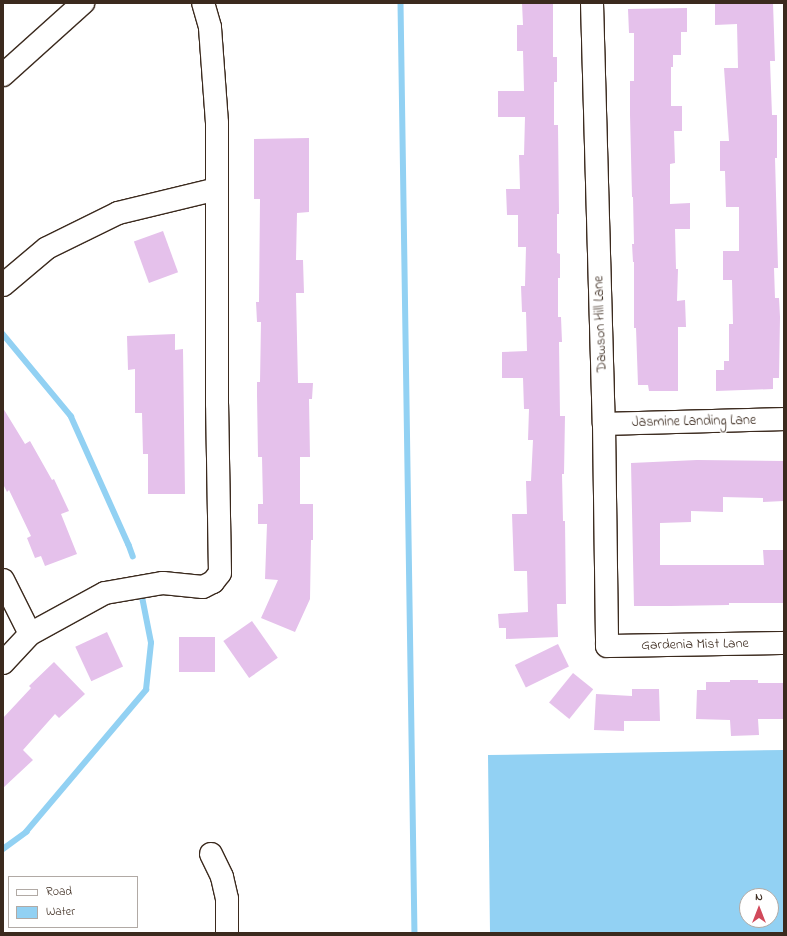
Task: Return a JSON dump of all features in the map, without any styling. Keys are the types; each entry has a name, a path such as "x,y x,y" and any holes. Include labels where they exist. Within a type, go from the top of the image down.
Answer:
{"street":[{"path":"3,74 83,3"},
{"path":"3,663 30,634 105,593 163,583 203,587 213,582 220,573 217,404 217,123 211,34 203,3"},
{"name":"Dawson Hill Lane","path":"592,3 604,424 607,646"},
{"path":"3,285 47,248 118,212 217,189"},
{"name":"Jasmine Landing Lane","path":"604,424 784,419"},
{"path":"3,580 30,634"},
{"name":"Gardenia Mist Lane","path":"607,646 784,643"},
{"path":"211,854 222,877 225,891 227,933"}],"water":[{"path":"784,750 784,933 490,933 488,755"}],"building":[{"path":"522,3 553,3 553,57 557,57 557,82 554,82 554,125 558,125 559,214 557,214 557,253 560,254 560,278 558,278 558,317 561,317 562,342 559,342 560,416 565,416 564,474 562,474 563,521 565,521 566,604 557,604 558,637 506,639 506,628 499,628 498,614 528,612 527,571 514,571 512,514 527,514 526,481 531,481 533,440 528,440 529,409 524,409 523,378 502,378 502,352 527,351 526,312 522,312 521,286 525,286 526,247 518,247 518,215 507,215 506,189 520,189 519,155 524,155 525,117 498,117 498,91 524,91 523,51 517,51 517,25 523,25"},
{"path":"715,3 773,3 775,61 770,61 772,115 777,115 777,158 775,158 778,268 774,268 775,298 779,298 780,317 779,378 773,378 773,389 716,391 716,370 724,370 724,361 729,361 729,324 733,324 732,280 723,280 723,251 739,251 739,207 726,207 725,171 720,171 720,141 729,141 724,68 738,68 737,24 715,25"},
{"path":"687,8 687,32 681,32 681,55 673,55 673,67 671,67 671,106 682,106 682,131 674,131 675,163 670,164 670,204 690,203 690,229 675,229 676,269 678,269 677,301 685,300 686,327 678,327 678,391 649,391 648,385 638,385 636,328 634,328 634,262 632,244 634,244 630,81 634,81 634,33 629,33 628,9"},
{"path":"309,138 309,212 297,213 296,260 303,260 304,293 296,293 298,383 313,383 312,399 309,399 310,457 300,457 300,504 313,504 313,540 311,540 310,599 295,632 261,618 278,580 265,579 267,524 258,524 258,504 263,504 262,457 258,457 257,395 257,382 260,382 261,322 257,322 256,302 259,302 260,199 254,199 254,139"},
{"path":"163,231 178,272 149,283 134,242"},
{"path":"175,334 175,350 183,349 185,494 148,494 148,454 143,454 142,413 135,413 135,369 128,370 127,336"},
{"path":"3,408 25,444 30,441 52,480 54,479 69,511 61,514 77,554 45,566 41,556 35,558 27,538 31,536 9,490 7,492 3,484"},
{"path":"697,460 784,461 784,501 763,502 763,498 723,497 723,512 691,511 691,522 660,523 660,565 764,565 763,550 784,550 784,603 634,606 631,463"},
{"path":"252,621 278,658 249,678 223,641"},
{"path":"107,632 123,666 91,681 75,647"},
{"path":"179,637 215,637 215,672 179,672"},
{"path":"558,644 569,666 526,688 515,665"},
{"path":"54,662 85,694 59,718 55,714 23,750 33,760 3,788 3,718 31,688 29,686"},
{"path":"573,673 593,689 569,719 549,703"},
{"path":"730,680 758,680 758,683 784,683 784,719 758,719 759,735 731,736 730,720 696,719 697,690 706,690 706,682 730,682"},
{"path":"632,689 659,689 660,721 624,721 624,731 594,730 596,694 632,696"}],"waterway":[{"path":"401,3 415,933"},
{"path":"3,334 71,416 133,556"},
{"path":"3,849 26,832 146,690 151,643 141,592"}]}
